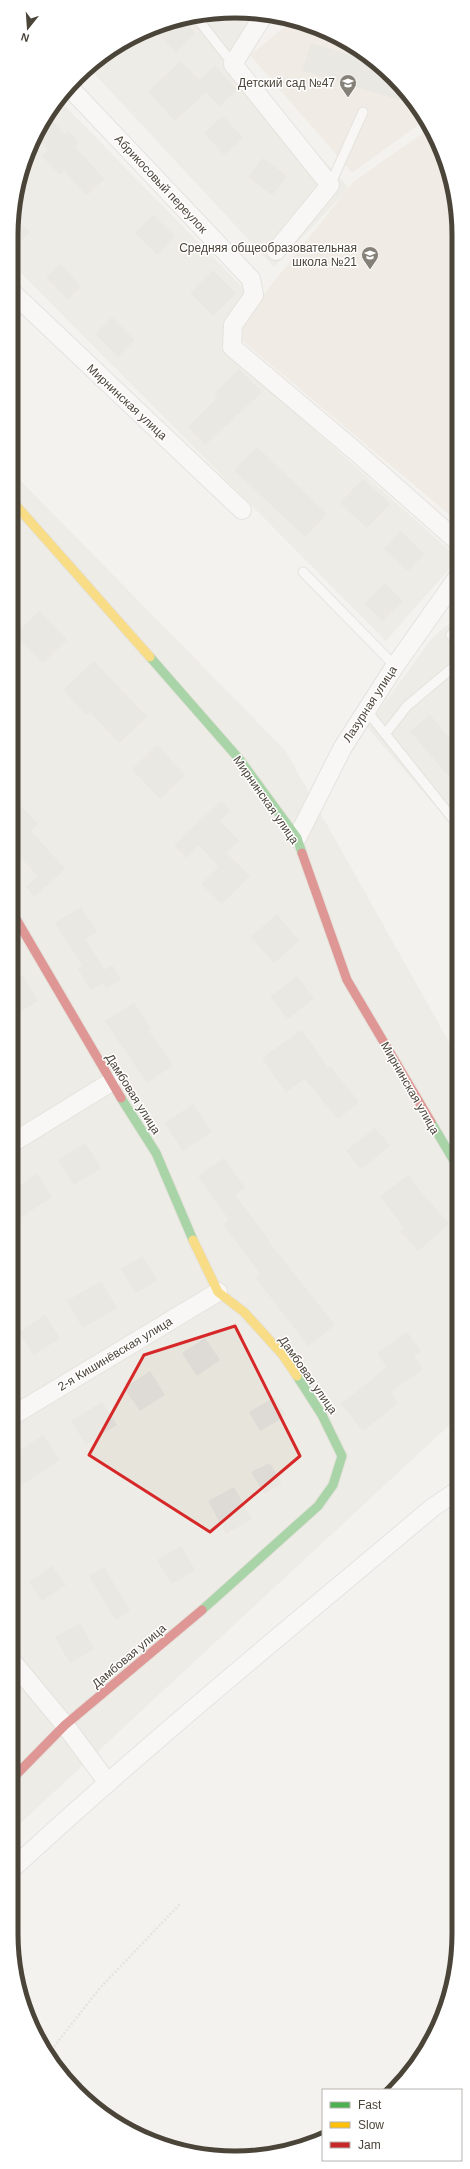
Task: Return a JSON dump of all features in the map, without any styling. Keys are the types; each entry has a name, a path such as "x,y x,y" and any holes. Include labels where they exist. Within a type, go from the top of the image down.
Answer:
{"street":[{"path":"261,20 233,64 330,185 276,251"},
{"name":"Абрикосовый переулок","path":"73,91 251,279 254,295 233,325 232,347 354,450 452,537"},
{"name":"Мирнинская улица","path":"18,298 242,510"},
{"name":"Мирнинская улица","path":"18,508 240,760 297,838 347,980 452,1158"},
{"name":"Лазурная улица","path":"297,838 343,747 395,666 452,585"},
{"name":"Дамбовая улица","path":"18,922 111,1082 156,1153 182,1218 218,1292 244,1312 282,1354 322,1415 342,1456 333,1485 318,1506 214,1600 65,1725 18,1773"},
{"path":"18,1139 111,1082"},
{"name":"2-я Кишинёвская улица","path":"18,1412 218,1292"},
{"path":"18,1864 108,1783 432,1508 452,1494"},
{"path":"18,1668 65,1725 108,1783"}],"lane":[{"path":"199,21 233,64"},
{"path":"330,185 363,112"},
{"path":"303,572 395,666"},
{"path":"385,734 407,706 452,668"},
{"path":"366,710 452,818"}],"path":[{"path":"52,2050 99,1989 180,1904"}],"highlighted area":[{"path":"235,1326 300,1456 210,1532 89,1455 144,1355"}],"shaded area":[{"path":"221,18 259,19 234,62 349,188 274,267 92,72 114,55 139,40 179,25"},
{"name":"Детский сад №47","path":"288,24 331,40 356,55 378,72 398,92 421,123 352,173 250,55"},
{"path":"63,104 252,297 221,347 452,553 452,566 386,641 18,270 18,221 25,179 40,139"},
{"name":"Средняя общеобразовательная школа №21","path":"425,131 430,139 445,179 452,221 452,517 233,333 353,182"},
{"path":"18,478 285,750 452,1047 452,1423 18,1826"},
{"path":"452,621 452,825 367,727 433,637"}],"building":[{"path":"186,23 195,33 176,52 158,33"},
{"path":"311,43 360,58 378,72 406,102 302,71"},
{"path":"181,61 199,80 215,66 237,90 219,106 206,92 175,121 148,91"},
{"path":"223,116 243,138 224,155 204,133"},
{"path":"51,120 65,134 68,131 79,143 75,147 104,179 87,195 64,171 60,175 42,156 49,150 39,140"},
{"path":"263,158 287,176 272,195 248,177"},
{"path":"153,215 175,236 157,255 135,233"},
{"path":"18,220 30,232 18,244"},
{"path":"60,264 81,286 68,300 46,277"},
{"path":"213,270 236,293 213,316 190,293"},
{"path":"112,317 135,340 118,357 95,334"},
{"path":"239,369 262,392 205,445 188,427 218,397 214,394"},
{"path":"257,447 327,514 305,537 234,470"},
{"path":"363,479 390,504 367,528 340,503"},
{"path":"401,531 424,554 408,571 384,549"},
{"path":"385,583 403,601 382,621 365,603"},
{"path":"39,611 67,640 43,663 18,638 18,632"},
{"path":"94,661 147,717 119,743 90,712 87,715 63,690"},
{"path":"430,715 452,741 452,780 410,731"},
{"path":"157,745 185,775 160,799 132,769"},
{"path":"221,801 230,811 220,821 239,841 226,853 250,876 222,904 201,884 219,867 199,845 186,858 174,845"},
{"path":"18,803 38,824 31,831 65,869 34,897 26,887 38,876 18,854"},
{"path":"81,907 97,932 85,939 105,970 112,965 121,979 106,989 103,983 91,990 78,969 83,966 55,923"},
{"path":"277,914 299,941 274,963 251,937"},
{"path":"23,975 38,1001 18,1013 18,978"},
{"path":"297,976 314,998 288,1019 270,997"},
{"path":"134,1003 151,1029 149,1031 173,1065 147,1083 105,1021"},
{"path":"302,1030 328,1068 330,1066 359,1102 338,1119 305,1079 286,1092 262,1058"},
{"path":"193,1104 212,1132 183,1151 165,1123"},
{"path":"375,1128 390,1146 361,1169 346,1151"},
{"path":"85,1143 101,1168 74,1185 58,1160"},
{"path":"224,1158 245,1188 235,1195 270,1241 269,1242 335,1325 308,1346 256,1278 261,1274 223,1225 229,1220 198,1176"},
{"path":"37,1174 52,1197 18,1219 18,1187"},
{"path":"409,1175 422,1193 449,1224 418,1251 400,1231 404,1228 380,1196"},
{"path":"142,1256 157,1280 136,1293 121,1269"},
{"path":"101,1281 117,1308 83,1328 67,1301"},
{"path":"45,1315 60,1338 34,1355 19,1332"},
{"path":"407,1332 421,1351 414,1356 423,1369 390,1392 398,1403 363,1431 341,1404 387,1367 377,1353"},
{"path":"205,1338 220,1360 197,1376 182,1353"},
{"path":"150,1371 165,1395 140,1411 124,1388"},
{"path":"275,1397 286,1416 260,1431 249,1412"},
{"path":"102,1402 117,1425 86,1444 71,1421"},
{"path":"43,1435 60,1460 18,1487 18,1452"},
{"path":"270,1463 282,1484 264,1494 251,1472"},
{"path":"234,1487 252,1519 226,1534 208,1501"},
{"path":"181,1546 195,1570 172,1584 157,1560"},
{"path":"52,1566 66,1585 42,1601 29,1582"},
{"path":"104,1567 130,1611 116,1620 89,1576"},
{"path":"80,1623 94,1649 70,1663 55,1637"}],"traffic: fast":[{"path":"150,657 240,760 297,838 302,853"},
{"path":"121,1098 156,1153 193,1240"},
{"path":"431,1122 452,1158"},
{"path":"202,1610 318,1506 333,1485 342,1456 322,1415 297,1376"}],"traffic: slow":[{"path":"18,508 150,657"},
{"path":"193,1240 218,1292 244,1312 282,1354 297,1376"}],"traffic: jam":[{"path":"302,853 347,980 431,1122"},
{"path":"18,922 121,1098"},
{"path":"18,1773 65,1725 202,1610"}],"place":[{"name":"Детский сад №47","path":"348,98"},
{"name":"Средняя общеобразовательная школа №21","path":"370,270"}]}
